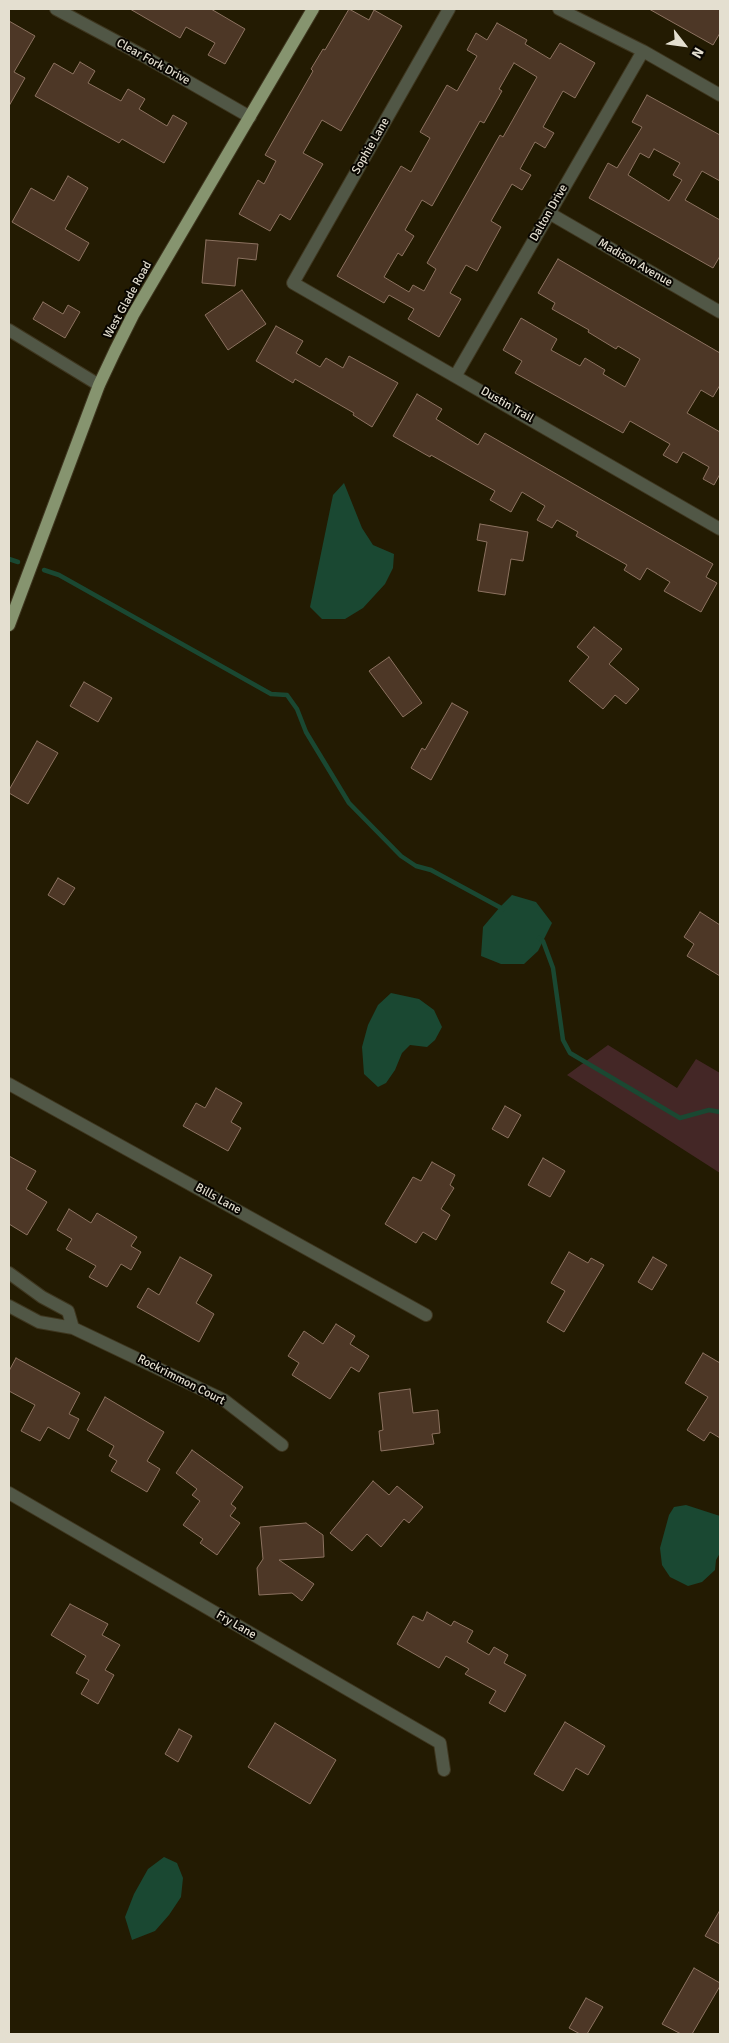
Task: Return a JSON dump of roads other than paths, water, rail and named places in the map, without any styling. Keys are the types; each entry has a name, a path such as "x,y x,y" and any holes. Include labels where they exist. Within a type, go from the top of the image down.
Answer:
{"main road":[{"name":"West Glade Road","path":"9,624 99,385 133,315 313,9"}],"street":[{"name":"Clear Fork Drive","path":"56,9 142,55 250,117"},
{"name":"Sophie Lane","path":"293,283 449,9"},
{"path":"559,9 643,51 720,94"},
{"name":"Dalton Drive","path":"456,376 643,51"},
{"name":"Madison Avenue","path":"549,214 720,312"},
{"name":"Dustin Trail","path":"293,283 720,529"},
{"path":"9,330 99,385"},
{"name":"Bills Lane","path":"9,1084 426,1315"},
{"path":"9,1273 42,1297 68,1311 73,1328"},
{"name":"Rockrimmon Court","path":"9,1306 39,1322 73,1328 224,1400 282,1445"},
{"name":"Fry Lane","path":"9,1493 440,1743 444,1770"}],"waterway":[{"path":"9,559 18,562"},
{"path":"44,570 59,575 271,694 287,695 297,709 306,732 349,803 401,856 416,866 431,870 503,909"},
{"path":"539,938 543,941 553,968 563,1040 570,1053 680,1118 709,1110 720,1112"}]}
